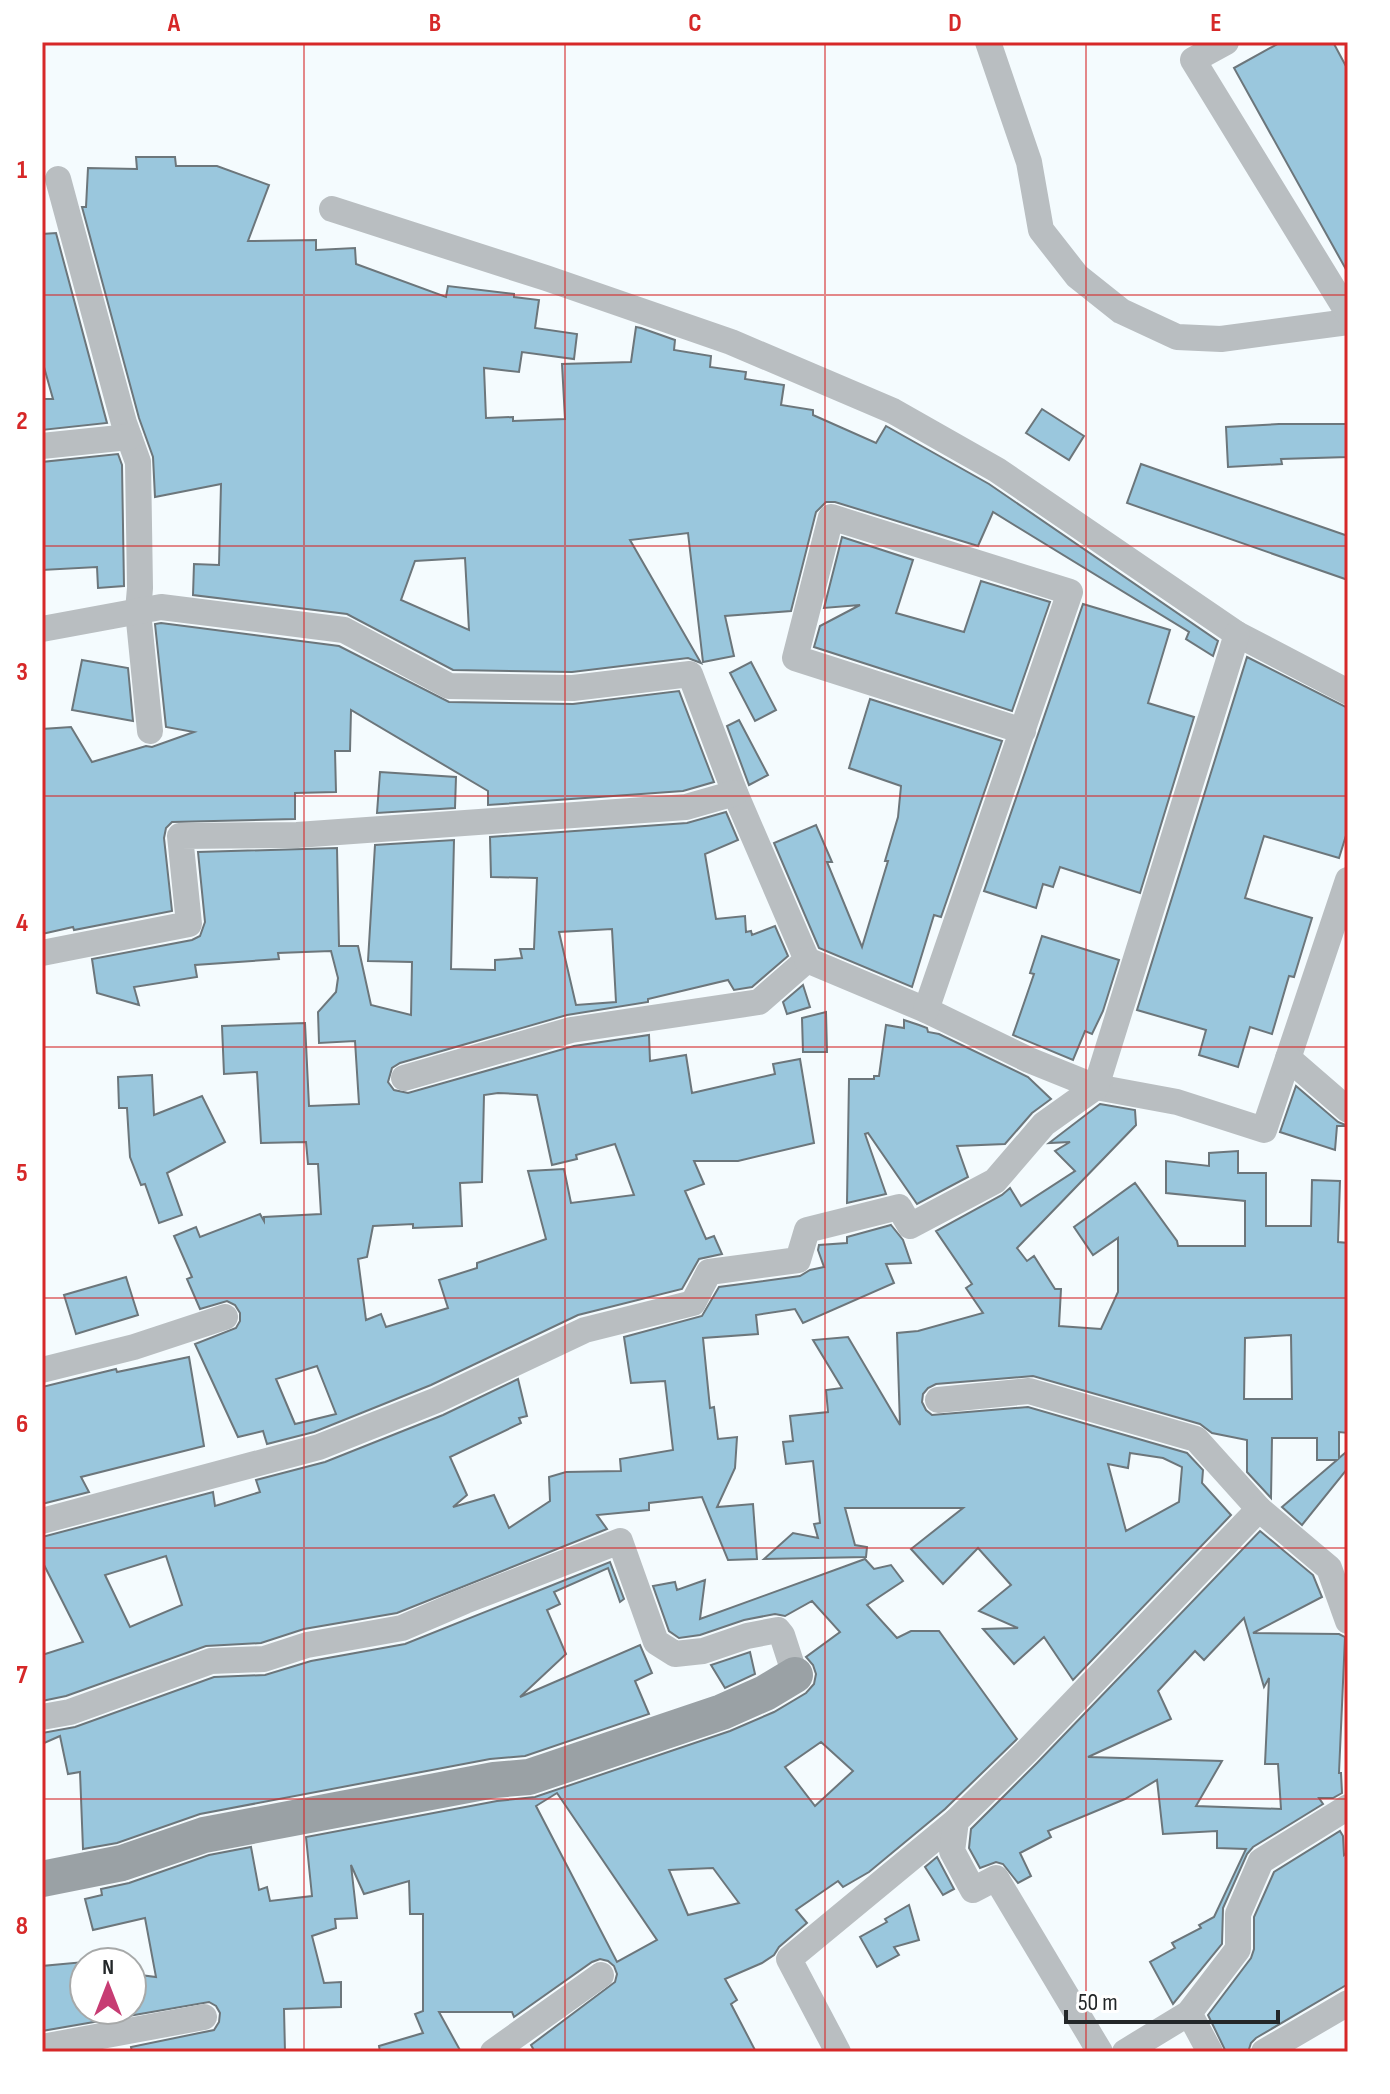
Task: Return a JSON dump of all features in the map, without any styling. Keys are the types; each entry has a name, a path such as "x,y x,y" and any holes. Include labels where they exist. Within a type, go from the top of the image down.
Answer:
{"street":[{"path":"988,42 1029,162 1041,230 1077,276 1121,311 1177,337 1221,339 1348,322"},
{"path":"1226,42 1193,60 1348,313"},
{"path":"58,179 138,462 138,611 150,731"},
{"path":"332,209 731,342 893,411 997,470 1237,634 1348,692"},
{"path":"42,446 129,437"},
{"path":"926,1010 1023,731 1070,592 831,517 795,658 1023,731"},
{"path":"42,629 161,607 344,630 449,686 573,688 690,674 735,793 807,960 1096,1087 1177,1102 1264,1130 1348,880"},
{"path":"42,1521 319,1447 437,1400 585,1330 693,1303 709,1272 798,1260 807,1230 899,1207 910,1226 995,1181 1044,1124 1096,1087 1237,634"},
{"path":"42,953 189,924 180,836 297,835 686,807 735,793"},
{"path":"404,1078 571,1030 759,1002 807,960"},
{"path":"1288,1058 1348,1110"},
{"path":"42,1370 134,1347 225,1317"},
{"path":"938,1400 1029,1391 1196,1439 1259,1509 1329,1568 1348,1621"},
{"path":"838,2052 789,1959 956,1821 1259,1509"},
{"path":"42,1717 70,1712 211,1661 264,1659 307,1645 402,1628 620,1541 656,1642 675,1654 703,1651 747,1636 778,1630 795,1675 765,1693 722,1712 529,1777 494,1780 204,1835 122,1863 42,1879"},
{"path":"1125,2052 1189,2013 1238,1949 1238,1914 1261,1861 1348,1807"},
{"path":"956,1821 952,1851 973,1890 996,1878 1100,2052"},
{"path":"493,2052 601,1975"},
{"path":"1264,2052 1348,2003"},
{"path":"1189,2013 1210,2052"},
{"path":"42,2047 204,2017"}],"building":[{"path":"1281,42 1333,42 1348,70 1348,273 1234,68"},
{"path":"136,157 175,157 176,166 217,166 269,185 248,241 316,240 316,250 355,248 356,264 446,297 448,286 539,300 535,328 577,334 574,359 522,352 519,372 484,368 486,418 513,417 513,421 565,419 562,364 631,362 636,327 641,328 675,340 674,350 711,356 710,367 746,372 745,379 784,385 781,405 813,410 813,415 876,443 886,426 989,484 1218,641 1213,656 1186,639 1189,632 993,512 978,546 835,502 826,502 816,512 791,611 725,616 734,656 703,662 688,533 630,540 701,663 688,658 572,672 453,670 347,614 193,595 194,564 219,565 221,484 155,497 153,457 139,418 82,207 86,207 88,168 137,169","holes":["465,558 469,630 401,600 415,561"]},
{"path":"56,233 107,423 42,430 42,399 53,399 42,360 42,234"},
{"path":"1042,409 1084,436 1069,460 1026,433"},
{"path":"1348,424 1348,457 1281,459 1282,464 1228,467 1226,427"},
{"path":"118,454 122,465 124,586 98,588 97,567 42,570 42,462"},
{"path":"1141,464 1348,536 1348,580 1127,503"},
{"path":"842,537 913,560 896,613 964,632 981,581 1050,602 1012,711 814,647 820,626 860,605 824,608"},
{"path":"1083,604 1170,630 1148,703 1194,717 1140,893 1060,867 1053,887 1043,884 1036,908 984,891"},
{"path":"155,624 339,646 449,702 573,704 679,691 714,782 683,791 488,805 488,791 351,710 350,751 335,751 336,792 295,793 295,819 172,822 166,828 164,838 172,911 42,934 42,729 71,727 92,762 146,746 152,747 194,732 166,727"},
{"path":"1247,657 1348,708 1348,829 1339,858 1264,836 1245,898 1312,918 1294,977 1289,976 1272,1034 1250,1027 1238,1067 1199,1055 1206,1030 1137,1010"},
{"path":"82,660 128,668 133,721 72,710"},
{"path":"751,662 776,710 755,721 730,673"},
{"path":"870,699 1002,741 941,917 934,915 912,987 819,948 774,843 816,825 832,862 827,862 862,947 888,861 885,861 898,817 901,786 849,768"},
{"path":"739,720 768,775 749,785 727,726"},
{"path":"380,772 456,777 455,808 377,813"},
{"path":"726,812 738,840 705,854 716,919 745,916 746,932 751,931 752,935 775,926 788,956 752,987 734,990 728,980 648,999 648,1002 567,1015 400,1063 392,1068 388,1082 394,1090 408,1093 574,1046 649,1035 650,1061 686,1055 692,1093 775,1074 773,1064 800,1059 814,1143 738,1161 694,1161 704,1184 685,1191 706,1239 714,1236 722,1254 699,1259 682,1289 578,1315 431,1385 314,1432 267,1444 263,1431 238,1437 195,1344 236,1328 240,1313 235,1305 227,1301 200,1309 187,1279 192,1277 174,1236 196,1227 200,1237 260,1214 264,1221 264,1217 321,1214 318,1164 308,1164 306,1142 261,1143 257,1072 224,1074 222,1026 305,1023 309,1106 359,1104 355,1041 319,1043 318,1012 336,992 338,978 331,951 278,953 279,959 195,965 197,977 134,987 139,1005 97,993 92,959 200,936 205,922 198,852 337,848 339,946 358,946 371,1005 411,1015 412,962 368,961 375,845 454,840 451,969 495,970 495,960 522,958 520,949 534,949 537,878 491,877 490,837 687,823","holes":["612,929 616,1002 576,1005 559,932","484,1095 537,1095 552,1165 615,1144 634,1195 571,1203 564,1169 528,1171 546,1239 439,1280 448,1308 386,1327 381,1314 366,1320 358,1259 367,1257 373,1226 462,1226 460,1183 482,1182","317,1366 336,1414 295,1424 276,1379"]},
{"path":"1042,936 1119,960 1103,1011 1092,1034 1085,1031 1073,1060 1013,1035 1034,974 1030,973"},
{"path":"803,985 810,1007 787,1014 783,1002"},
{"path":"826,1012 827,1052 803,1052 802,1018"},
{"path":"904,1020 1028,1077 1051,1099 1032,1113 1005,1144 957,1146 968,1177 917,1204 868,1133 865,1134 886,1194 847,1203 849,1079 874,1079 874,1076 879,1076 886,1025 904,1028"},
{"path":"152,1075 154,1115 202,1096 225,1142 167,1173 182,1215 159,1223 145,1184 141,1185 130,1157 127,1108 119,1108 118,1077"},
{"path":"1296,1086 1338,1122 1348,1126 1337,1126 1335,1150 1280,1132"},
{"path":"1100,1104 1135,1110 1136,1125 1017,1248 1027,1261 1034,1256 1055,1289 1061,1289 1059,1326 1101,1329 1118,1292 1118,1238 1093,1255 1074,1227 1135,1183 1178,1246 1245,1246 1245,1201 1166,1193 1166,1161 1209,1166 1209,1153 1238,1151 1238,1173 1266,1173 1266,1226 1311,1226 1312,1180 1340,1181 1338,1242 1348,1243 1348,1433 1339,1432 1339,1458 1345,1453 1348,1455 1348,1468 1302,1525 1282,1507 1337,1460 1317,1460 1317,1438 1272,1438 1271,1498 1247,1472 1247,1440 1212,1433 1200,1424 1033,1376 936,1384 923,1394 922,1402 932,1415 1028,1407 1187,1453 1203,1470 1202,1483 1231,1515 1073,1680 1044,1637 1014,1664 983,1629 1018,1628 979,1611 1011,1585 978,1548 943,1584 911,1549 963,1508 845,1508 855,1545 867,1547 866,1557 764,1559 793,1533 818,1538 814,1524 820,1523 813,1461 786,1464 783,1442 793,1441 790,1416 828,1412 826,1390 842,1388 813,1340 848,1337 900,1425 897,1333 918,1331 983,1313 966,1288 972,1284 936,1231 1010,1188 1021,1206 1075,1171 1055,1151 1070,1142 1049,1143","holes":["1291,1335 1292,1399 1244,1399 1245,1338","1130,1453 1163,1458 1182,1467 1179,1502 1126,1531 1108,1464 1128,1468"]},
{"path":"891,1225 903,1240 911,1263 886,1264 894,1283 803,1323 795,1309 756,1315 758,1334 703,1338 710,1408 714,1407 718,1439 737,1437 735,1468 717,1507 753,1504 757,1559 728,1560 702,1497 649,1503 649,1510 597,1515 607,1529 397,1613 304,1629 261,1643 206,1646 66,1696 42,1701 42,1655 83,1642 42,1561 42,1537 213,1492 215,1506 260,1492 256,1480 325,1462 443,1415 518,1379 527,1416 519,1418 521,1423 450,1457 467,1495 453,1507 494,1495 509,1528 550,1501 549,1477 566,1472 621,1471 620,1459 673,1450 665,1381 631,1383 624,1337 702,1316 719,1287 800,1276 824,1267 819,1245 847,1243 847,1237","holes":["166,1556 182,1605 130,1627 105,1575"]},
{"path":"126,1277 138,1315 76,1334 64,1295"},
{"path":"189,1357 204,1446 81,1477 89,1492 42,1504 42,1387 116,1369 117,1372"},
{"path":"1260,1531 1313,1575 1322,1597 1253,1633 1339,1634 1345,1637 1339,1773 1342,1793 1333,1798 1319,1798 1323,1804 1253,1847 1247,1854 1223,1908 1222,1944 1173,2004 1150,1962 1175,1948 1172,1943 1201,1928 1199,1925 1214,1917 1246,1849 1217,1848 1217,1831 1163,1834 1157,1780 1125,1799 1048,1831 1051,1837 1020,1853 1031,1876 1018,1883 1003,1864 996,1862 980,1868 969,1848 971,1829","holes":["1244,1618 1264,1687 1269,1678 1265,1764 1278,1764 1281,1809 1196,1806 1222,1761 1088,1757 1171,1719 1158,1691 1195,1651 1204,1660"]},
{"path":"865,1559 874,1569 891,1565 903,1581 867,1605 897,1638 911,1631 939,1631 1017,1739 945,1809 869,1872 843,1887 838,1881 796,1910 807,1923 774,1955 725,1979 737,2000 731,2004 756,2052 535,2052 531,2045 615,1982 617,1974 614,1966 600,1959 514,2017 512,2012 439,2012 461,2052 380,2052 379,2046 423,2033 415,2014 423,2011 423,1914 410,1914 409,1881 364,1894 351,1865 357,1918 335,1919 336,1928 312,1936 324,1983 341,1982 341,2007 284,2009 285,2052 132,2052 131,2047 214,2030 220,2013 209,2002 148,2013 148,1976 156,1977 145,1918 93,1930 85,1899 102,1895 101,1889 129,1883 209,1855 251,1847 259,1890 267,1887 270,1901 312,1896 306,1837 497,1801 535,1797 730,1731 774,1712 806,1693 814,1684 816,1674 806,1657 840,1632 812,1601 785,1616 775,1614 744,1620 700,1635 679,1638 669,1631 653,1586 675,1582 677,1590 705,1580 700,1619","holes":["821,1742 853,1771 815,1806 785,1767","557,1793 657,1940 617,1962 536,1806","713,1868 739,1903 688,1915 669,1870"]},
{"path":"610,1562 624,1599 620,1602 608,1568 554,1592 560,1604 547,1610 566,1654 520,1697 640,1645 652,1673 635,1681 649,1714 525,1756 490,1759 200,1814 117,1843 83,1849 80,1772 68,1774 60,1736 42,1744 42,1733 75,1727 214,1677 265,1675 311,1661 405,1644"},
{"path":"750,1652 755,1674 725,1688 711,1665"},
{"path":"1340,1831 1344,1855 1348,1852 1348,1984 1256,2038 1248,2052 1226,2052 1208,2015 1251,1958 1254,1917 1274,1872"},
{"path":"937,1857 954,1889 943,1895 925,1867"},
{"path":"909,1905 919,1940 894,1947 899,1955 877,1967 860,1937"},
{"path":"68,1964 68,2026 71,2026 42,2031 42,1966"}]}
